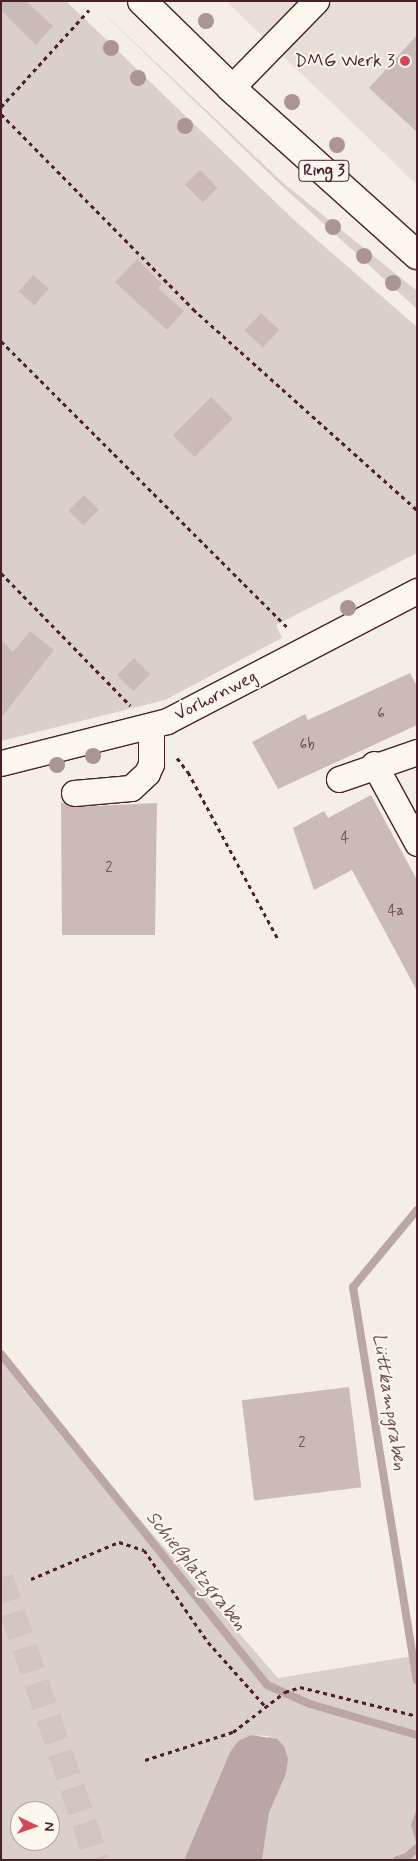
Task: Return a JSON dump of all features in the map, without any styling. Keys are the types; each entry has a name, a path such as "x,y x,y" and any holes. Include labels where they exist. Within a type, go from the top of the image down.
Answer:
{"main road":[{"name":"Ring 3","path":"142,1 231,88 417,255"}],"street":[{"path":"231,88 316,1"},
{"name":"Vorhornweg","path":"1,763 151,726 211,701 417,591"},
{"path":"74,793 131,788 147,773 150,764 151,726"},
{"path":"339,779 374,764 417,752"},
{"path":"374,764 417,843"}],"path":[{"path":"1,108 89,10"},
{"path":"1,114 193,309 417,510"},
{"path":"1,341 309,648"},
{"path":"1,573 151,726 188,772 278,939"},
{"path":"32,1579 119,1542 144,1550 208,1642 266,1707"},
{"path":"145,1760 233,1732 285,1692 300,1687 417,1716"}],"shaded area":[{"path":"1,1 66,1 294,220 417,327 417,553 276,625 282,638 165,700 1,741"},
{"path":"91,1 282,182 417,291 417,309 280,184"},
{"path":"226,1 417,1 417,185"},
{"path":"1,1360 278,1678 413,1656 417,1682 417,1860 262,1860 269,1813 286,1774 268,1736 251,1735 238,1741 230,1752 184,1860 1,1860"},
{"path":"251,1735 277,1739 284,1746 288,1759 286,1774 269,1813 262,1860 184,1860 230,1752 238,1741"},
{"path":"417,1808 417,1845 411,1825"}],"building":[{"path":"1,1 26,1 53,26 36,45 1,10"},
{"name":"DMG Werk 3","path":"417,35 417,132 369,88"},
{"path":"200,170 218,188 203,203 185,185"},
{"path":"137,259 162,284 158,288 184,311 167,330 115,282"},
{"path":"33,275 49,289 34,305 19,292"},
{"path":"261,313 279,330 263,348 245,331"},
{"path":"211,397 233,419 195,457 173,435"},
{"path":"84,495 99,510 83,525 68,511"},
{"path":"30,631 54,650 1,718 1,639 13,652"},
{"path":"134,658 150,674 133,691 117,675"},
{"path":"410,673 417,686 417,725 278,789 252,742 305,714 308,720"},
{"path":"371,795 417,880 417,991 352,870 314,890 293,828 324,811 328,818"},
{"path":"61,802 75,807 157,803 155,935 62,935"},
{"path":"349,1387 361,1487 254,1500 242,1400"}],"waterway":[{"name":"Lüttkampgraben","path":"417,1210 353,1287 417,1680"},
{"name":"Schießplatzgraben","path":"1,1354 267,1685 310,1704 417,1735"},
{"path":"397,1860 407,1857 417,1848"}],"tunnel":[{"path":"1,1577 97,1860"}],"place":[{"name":"DMG Werk 3","path":"405,61"}]}
